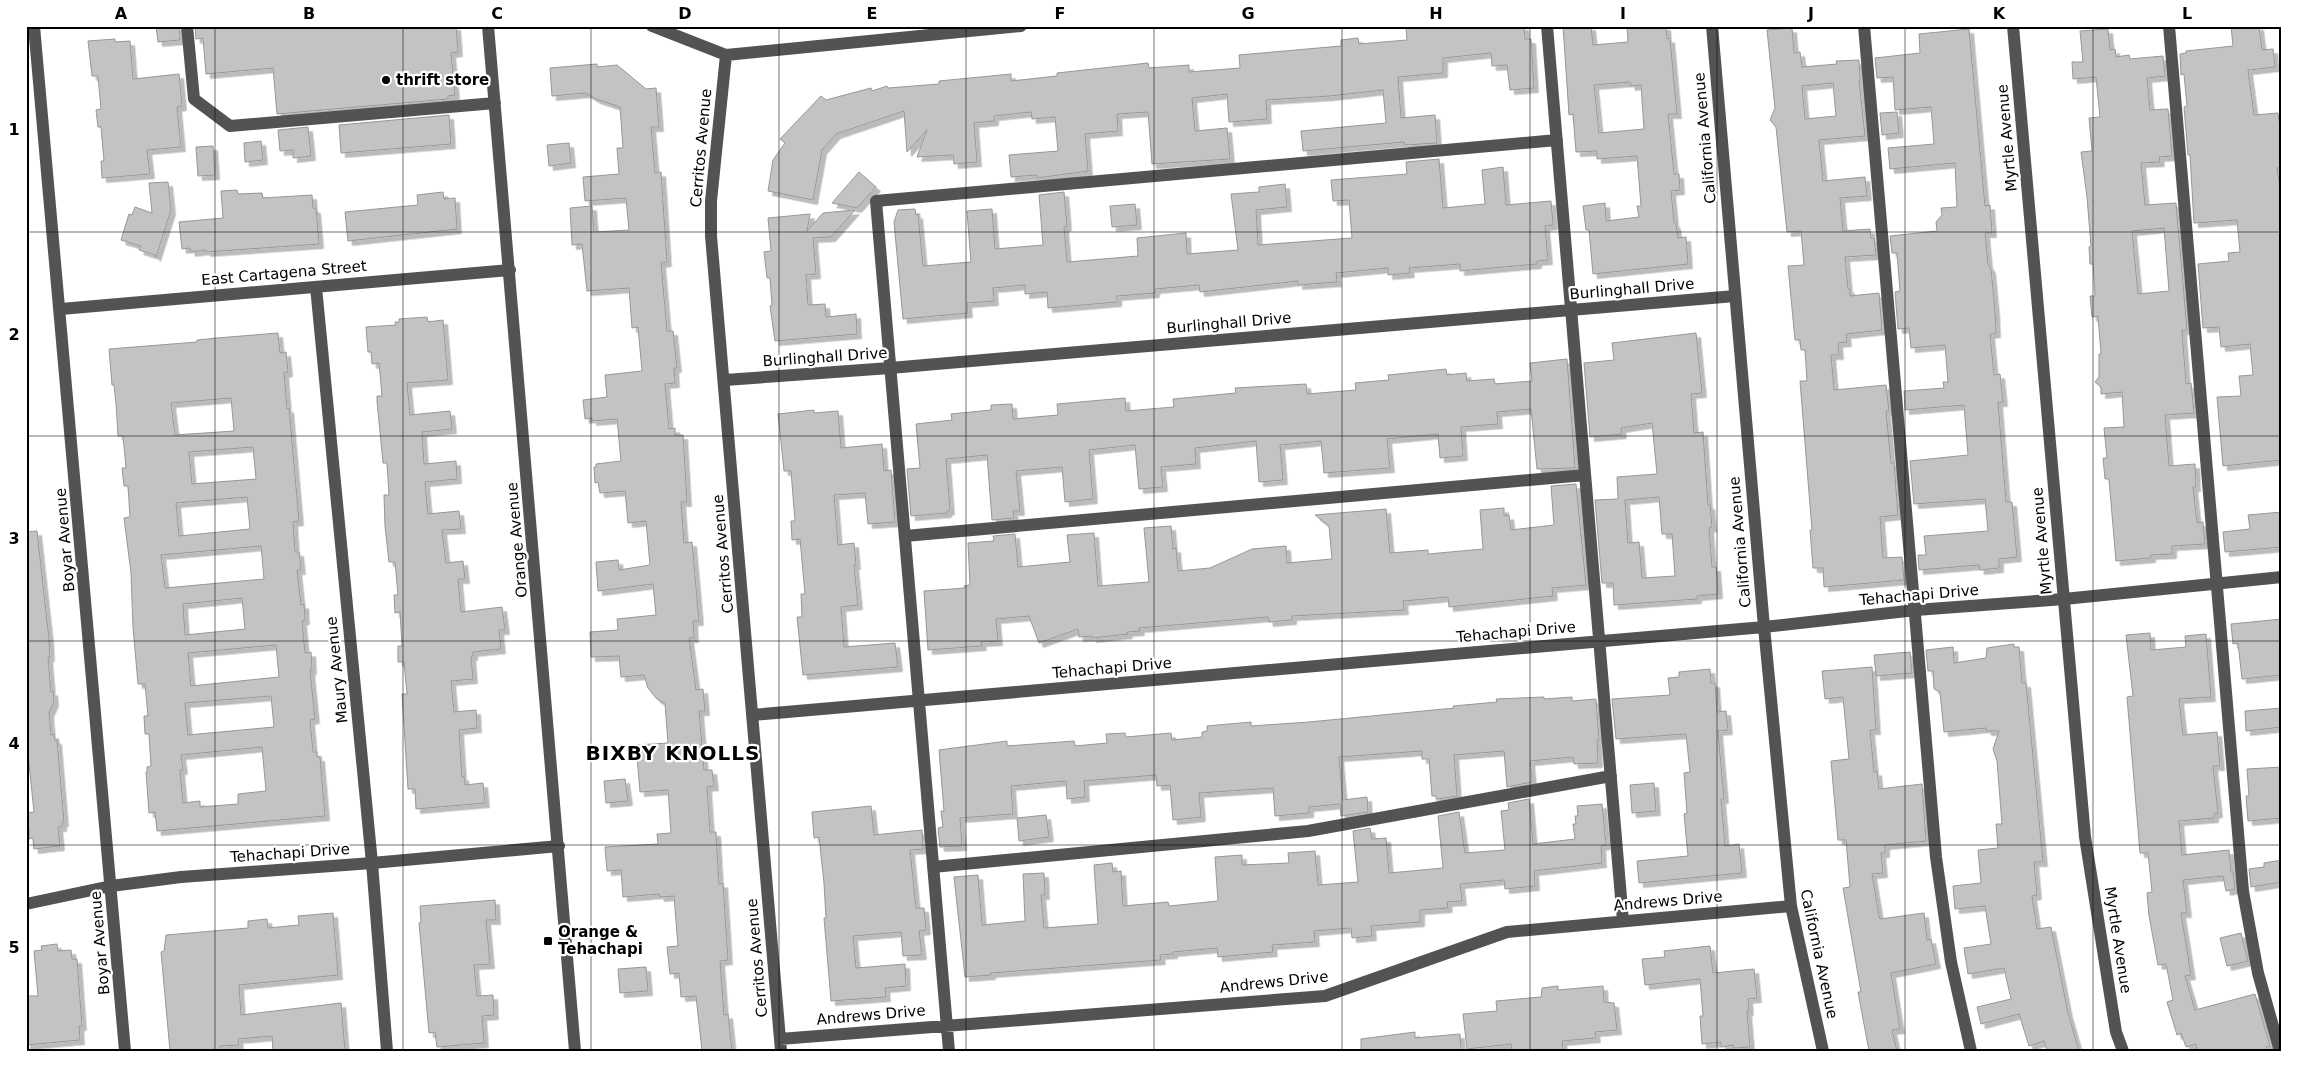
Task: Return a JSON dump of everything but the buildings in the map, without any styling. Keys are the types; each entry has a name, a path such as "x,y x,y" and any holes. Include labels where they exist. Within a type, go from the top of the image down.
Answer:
{"street":[{"name":"Boyar Avenue","path":"34,26 61,309 125,1051"},
{"path":"187,26 194,99 230,126 495,104"},
{"name":"Orange Avenue","path":"488,26 576,1051"},
{"path":"652,26 726,54 1021,26"},
{"path":"1547,26 1623,921"},
{"name":"California Avenue","path":"1712,26 1764,627 1791,906 1823,1051"},
{"path":"1864,26 1936,857 1951,962 1971,1051"},
{"name":"Myrtle Avenue","path":"2013,26 2085,837 2116,1032 2123,1051"},
{"path":"2169,26 2243,891 2258,973 2280,1051"},
{"name":"Cerritos Avenue","path":"726,54 710,200 711,236 725,380 781,1045"},
{"path":"949,1051 876,201 1557,140"},
{"name":"East Cartagena Street","path":"61,309 510,270"},
{"name":"Maury Avenue","path":"316,287 372,864 387,1051"},
{"name":"Burlinghall Drive","path":"725,380 890,368 1735,296"},
{"path":"905,536 1586,475"},
{"name":"Tehachapi Drive","path":"752,715 1600,642 1764,627 1916,610 2064,599 2282,577"},
{"path":"933,867 1308,831 1611,776"},
{"name":"Tehachapi Drive","path":"26,904 111,886 181,878 372,864 559,846"},
{"name":"Andrews Drive","path":"781,1045 946,1024 1325,996 1507,932 1791,906"}],"place":[{"name":"thrift store","path":"386,80"},
{"name":"Orange & Tehachapi","path":"548,941"}],"district":[{"name":"BIXBY KNOLLS","path":"673,753"}]}
